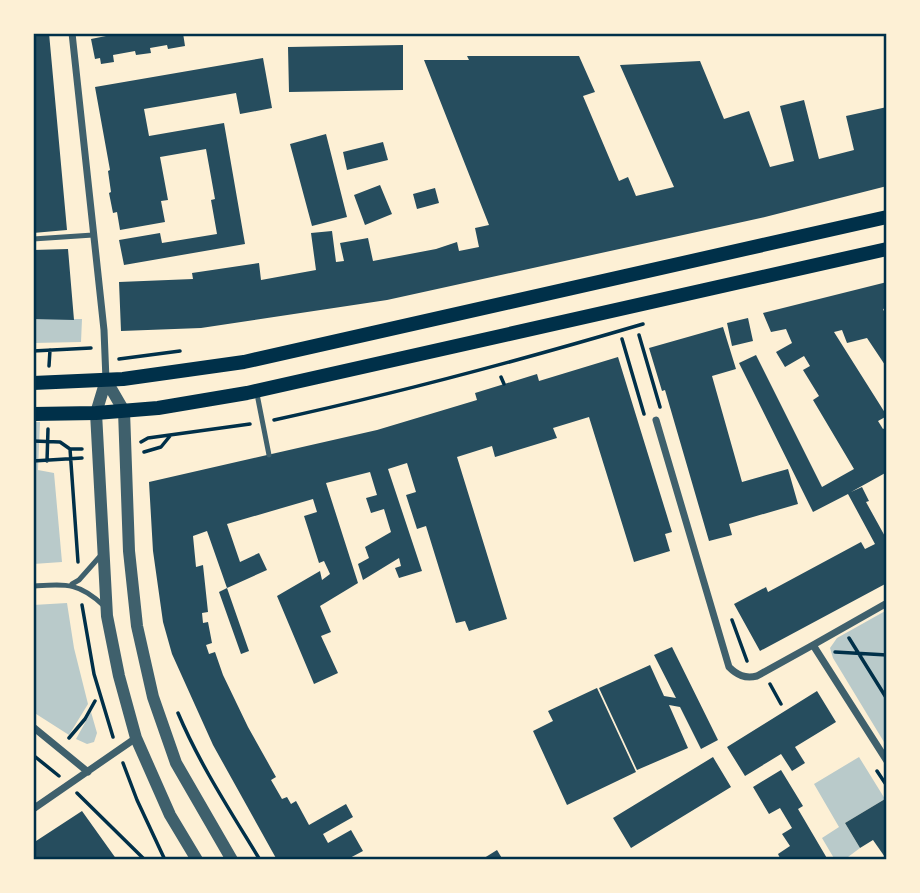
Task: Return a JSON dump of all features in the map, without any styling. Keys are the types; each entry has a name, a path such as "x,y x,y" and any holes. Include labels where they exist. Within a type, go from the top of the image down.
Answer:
{"main road":[{"path":"33,383 160,375 244,362 887,217"},
{"path":"33,414 158,408 256,390 887,249"}],"street":[{"path":"72,33 104,339 106,380 96,413 106,608 119,676 136,738 170,815 197,860"},
{"path":"106,380 124,411 129,551 137,626 153,697 176,763 232,860"},
{"path":"660,419 729,667 741,676 757,676 887,603"},
{"path":"813,645 887,761"},
{"path":"33,727 88,772"},
{"path":"33,809 136,738"}],"lane":[{"path":"33,239 93,235"},
{"path":"256,390 269,455"},
{"path":"33,586 72,584 79,580 102,554"},
{"path":"72,584 85,590 106,608"}],"path":[{"path":"138,446 148,438 262,422 360,401 511,362 648,322"},
{"path":"639,335 660,419"},
{"path":"622,339 646,422"},
{"path":"33,351 94,348"},
{"path":"501,377 504,384"},
{"path":"144,452 161,447 170,436"},
{"path":"33,461 82,458"},
{"path":"731,616 745,659 752,664"},
{"path":"842,628 887,699"},
{"path":"813,645 838,653 887,654"},
{"path":"768,679 781,704"},
{"path":"40,760 73,736 95,701"},
{"path":"175,704 195,749 260,860"},
{"path":"195,749 200,746"},
{"path":"33,755 62,780"},
{"path":"872,763 887,786"},
{"path":"77,793 145,860"},
{"path":"132,806 137,800"}],"shaded area":[{"path":"33,319 82,319 81,342 33,343"},
{"path":"33,422 40,422 38,470 54,473 62,562 33,564"},
{"path":"67,603 74,648 88,704 69,735 33,712 33,605"},
{"path":"887,610 887,747 833,658 830,648 837,638"},
{"path":"91,712 97,733 94,742 87,744 76,739"},
{"path":"859,757 885,799 845,823 860,848 844,860 835,860 822,838 839,827 814,784"}],"building":[{"path":"49,33 67,230 33,233 33,34"},
{"path":"121,33 183,33 185,46 168,49 167,45 150,48 151,53 136,55 135,51 113,55 114,62 101,64 100,58 95,59 91,39"},
{"path":"403,45 403,90 289,92 288,47"},
{"path":"467,56 579,56 595,92 583,96 619,181 628,177 636,196 674,187 620,65 700,61 724,119 749,111 770,167 794,161 780,106 804,100 819,159 854,150 846,116 887,107 887,186 765,217 387,300 201,328 121,331 119,282 193,279 192,273 259,263 261,280 316,270 311,233 332,231 336,262 344,261 340,243 368,238 373,261 436,249 457,242 459,251 479,247 475,228 489,225 424,60 469,60"},
{"path":"263,58 272,108 240,114 236,93 144,109 149,136 224,123 245,244 124,265 119,240 160,233 162,243 217,234 211,200 215,199 206,149 160,157 168,200 161,201 165,222 120,230 117,212 113,213 109,193 110,170 95,87"},
{"path":"326,134 347,217 312,226 290,144"},
{"path":"383,142 388,160 347,170 343,152"},
{"path":"380,185 392,214 365,225 354,195"},
{"path":"435,188 439,203 417,209 413,194"},
{"path":"68,249 74,320 33,319 33,250"},
{"path":"887,282 887,308 883,309 887,318 887,368 867,338 847,343 842,330 834,332 887,416 878,421 883,429 887,427 887,472 851,492 862,487 869,501 866,502 887,540 887,583 760,651 734,604 766,587 768,592 861,542 865,549 875,544 848,494 813,512 739,363 756,355 822,487 854,469 813,400 819,396 803,370 810,366 804,356 785,367 776,352 792,343 786,329 771,332 763,313"},
{"path":"748,318 753,341 732,346 727,323"},
{"path":"723,327 736,369 712,376 742,482 788,469 798,504 729,524 732,535 709,541 665,390 662,391 649,348"},
{"path":"618,357 672,532 665,534 670,551 634,562 589,417 553,428 557,438 495,457 492,446 457,457 507,619 469,631 465,621 456,623 426,526 417,529 406,495 416,492 407,463 388,469 422,571 399,578 395,568 401,566 399,558 363,580 358,564 369,558 365,547 391,532 384,509 371,513 366,498 377,495 370,472 326,483 358,583 320,606 331,632 321,636 338,673 314,684 277,596 320,571 322,580 330,574 324,561 319,563 304,516 317,512 313,499 227,524 240,562 259,553 267,570 227,588 207,531 193,536 196,567 203,565 208,612 202,613 203,623 208,622 212,643 206,645 209,654 215,652 248,727 276,777 271,780 282,799 287,797 291,804 296,801 309,825 346,804 353,817 323,834 328,843 351,830 363,851 346,860 277,860 213,745 172,654 163,622 153,551 149,482 377,430 477,400 475,393 537,374 539,381"},
{"path":"227,588 249,651 241,654 219,592"},
{"path":"672,647 718,740 701,749 680,707 669,705 688,748 637,770 599,688 650,665 664,696 676,698 654,655"},
{"path":"597,688 636,772 567,805 533,731 553,721 548,711"},
{"path":"817,691 836,722 795,747 805,763 792,771 781,754 745,776 727,747"},
{"path":"713,757 731,787 631,848 613,818"},
{"path":"781,770 803,806 798,809 828,860 781,860 778,854 790,846 782,834 792,828 780,808 769,814 753,787"},
{"path":"885,799 887,860 873,840 860,848 845,823"},
{"path":"82,811 117,860 33,860 33,843"},
{"path":"497,850 503,860 481,860"}]}
